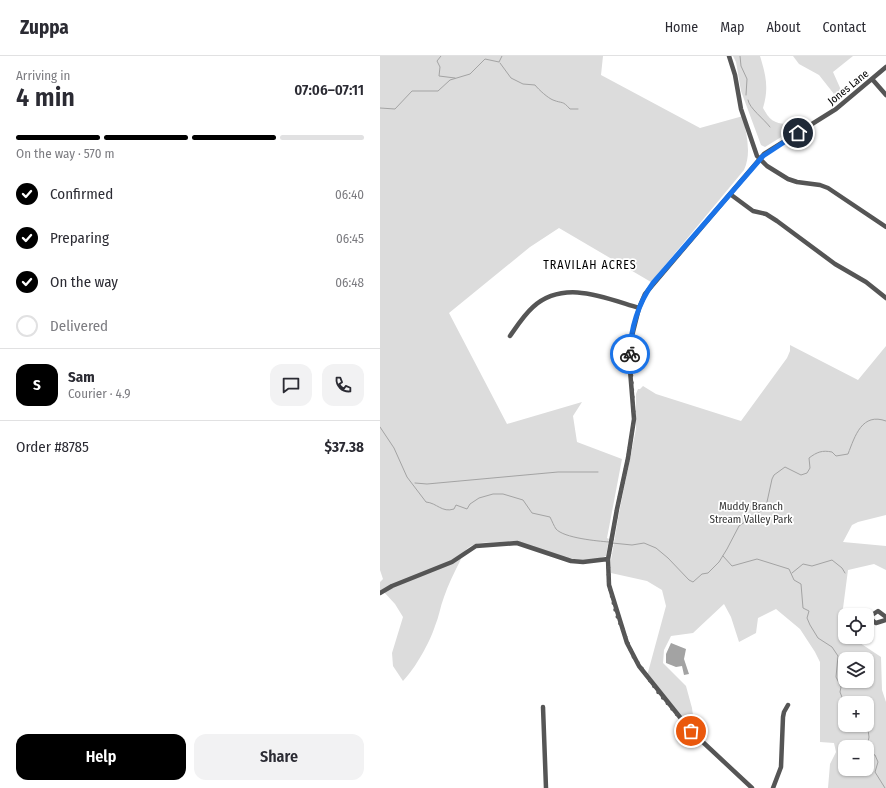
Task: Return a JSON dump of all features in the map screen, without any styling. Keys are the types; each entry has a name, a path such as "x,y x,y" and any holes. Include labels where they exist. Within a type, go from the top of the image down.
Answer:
{"street":[{"path":"729,56 735,75 741,108 754,151 760,159 767,166 788,179 828,188 886,227"},
{"name":"Jones Lane","path":"752,788 692,733 658,692 636,661 627,643 616,613 609,585 608,560 633,432 634,419 630,351 639,308 645,294 764,154 836,109 886,67"},
{"path":"872,79 886,95"},
{"path":"730,194 753,211 766,214 777,221 835,264 866,282 886,298"},
{"path":"510,336 532,307 546,298 562,292 591,294 639,308"},
{"path":"380,593 420,574 452,562 476,546 517,543 571,561 583,562 608,560"},
{"path":"773,788 781,767 783,717 788,705"},
{"path":"543,707 546,788"}],"green space":[{"path":"380,56 603,56 601,75 700,128 743,116 748,150 748,157 744,170 651,282 559,228 530,247 449,313 507,424 582,402 573,416 577,442 622,459 607,538 609,539 606,556 592,560 579,560 566,558 513,542 483,543 471,546 464,552 451,579 433,632 426,647 417,663 403,681 393,666 392,653 403,617 395,604 383,591 380,593 380,582 383,579 380,570"},
{"path":"733,56 760,56 766,82 766,94 763,108 772,120 787,124 791,131 765,147 761,145 741,91 736,62"},
{"path":"793,56 853,56 833,72 841,90 834,94 819,75 799,64"},
{"name":"Muddy Branch Stream Valley Park","path":"790,345 858,380 886,346 886,515 852,525 843,542 886,546 886,570 874,564 848,570 843,608 838,608 838,644 862,644 874,652 838,652 838,688 874,688 874,652 881,657 882,690 886,702 886,788 828,788 830,764 836,752 834,743 820,742 820,662 800,629 776,609 758,618 756,633 739,642 731,617 724,604 693,633 671,636 664,650 663,663 686,686 692,708 696,737 647,676 666,606 662,590 647,581 611,573 611,560 619,513 636,429 636,394 638,389 643,386 656,394 741,421 787,358 790,351"}],"shaded area":[{"path":"671,643 686,649 684,659 689,674 684,675 682,666 676,667 666,663 666,654"}],"waterway":[{"path":"441,56 437,61 440,67 439,76 455,78"},
{"path":"380,108 395,109 412,91 438,91 450,80 470,74 485,59 499,62 502,56"},
{"path":"740,56 741,66 747,79 746,95"},
{"path":"500,63 511,78 523,84 535,85 551,99 564,103 570,109 578,109"},
{"path":"748,100 754,110 770,127"},
{"path":"612,543 632,545 644,543 656,548 689,580 693,582 702,574 708,573 719,562 739,526 764,509 774,475 785,467 801,475 807,473 810,468 809,458 820,452 832,452 836,456 848,454 857,433 865,423 878,419 886,421"},
{"path":"380,427 394,448 407,477 426,502 446,510 454,509 456,505 467,509 470,504 479,498 493,494 503,494 523,500 532,513 550,517 556,529 566,535 609,542"},
{"path":"415,483 427,484 558,472 598,472"},
{"path":"723,556 732,566 757,559 789,569 794,580 801,584 803,608 809,611 807,618 810,625 818,638 832,647 838,656 836,677 841,687 840,692 842,696"},
{"path":"792,573 803,564 812,566 832,560 842,568 845,573"},
{"path":"868,732 868,740"},
{"path":"874,755 878,762 875,772 885,788"}],"way so far":[{"path":"630,354 634,408 633,432 608,560 609,585 616,613 633,656 658,692 691,731"}],"district":[{"name":"TRAVILAH ACRES","path":"590,265"}],"route":[{"path":"630,354 630,344 639,308 645,294 653,283 764,154 798,133"}]}
